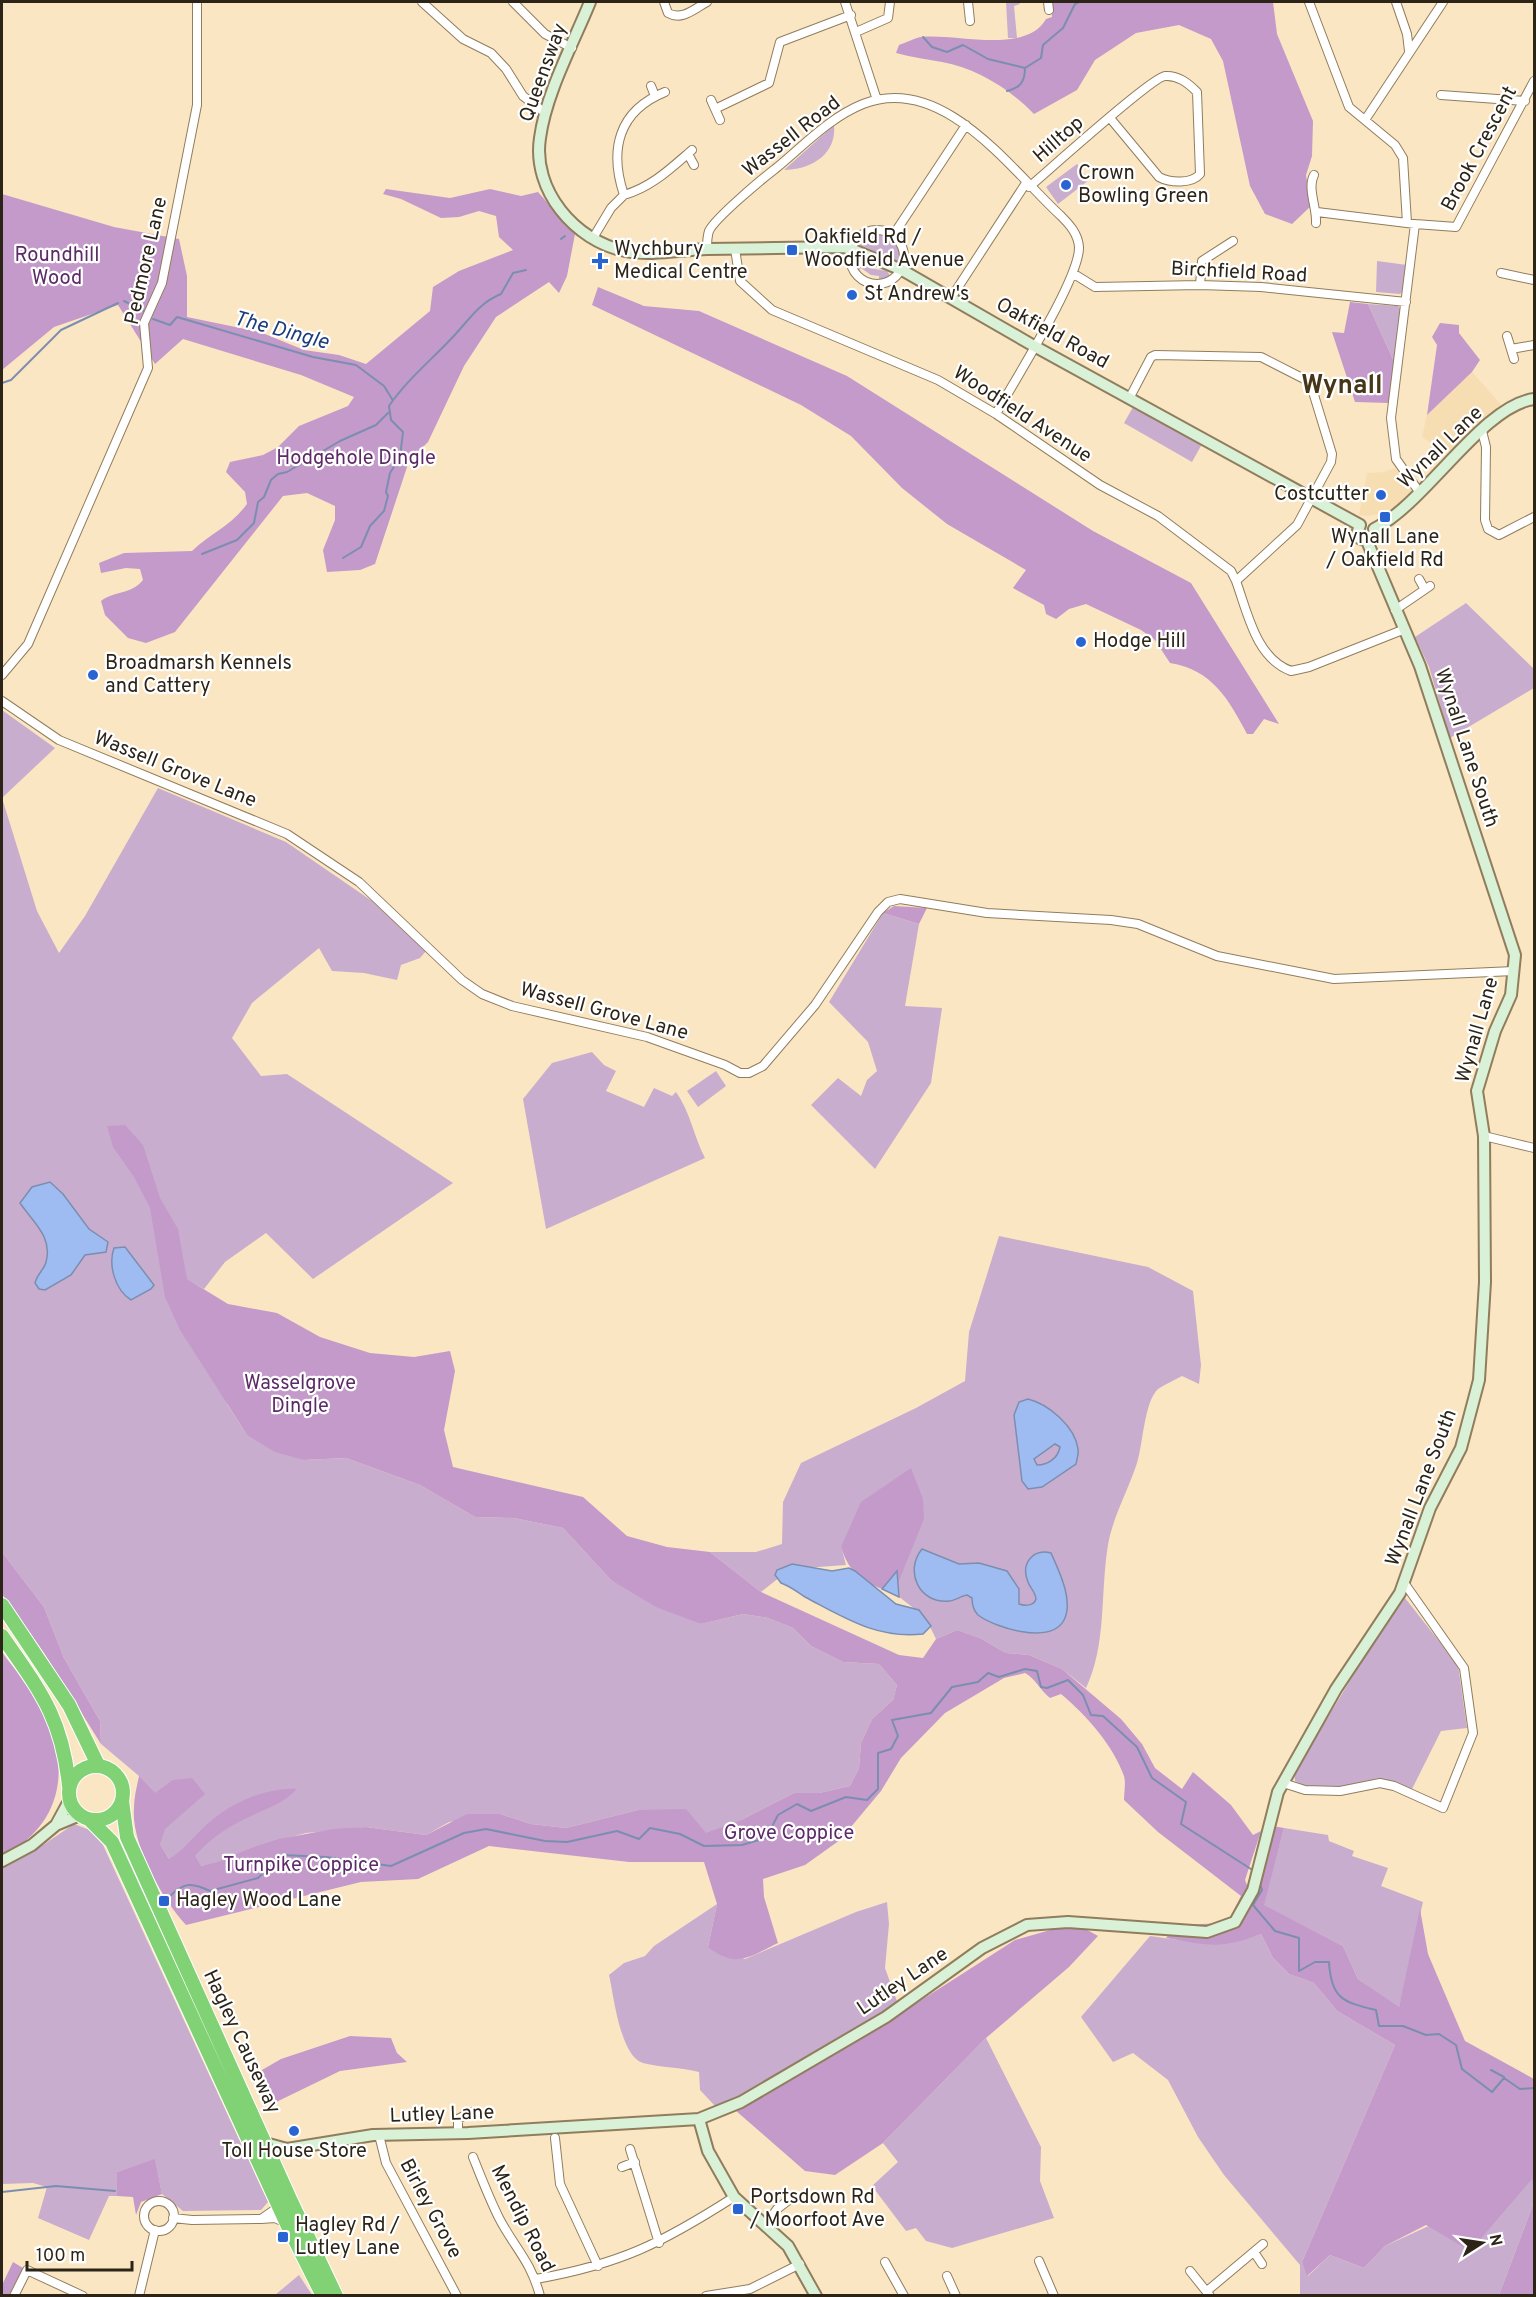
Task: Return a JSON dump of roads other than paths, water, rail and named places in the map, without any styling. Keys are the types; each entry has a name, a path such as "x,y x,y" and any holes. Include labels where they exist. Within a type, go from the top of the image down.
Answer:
{"highway":[{"path":"2,1605 69,1705 98,1765"},
{"path":"2,1636 54,1717 66,1756 69,1801 85,1817 108,1816 117,1810 122,1801 123,1789 118,1777 110,1769 98,1765 81,1771 69,1786"},
{"name":"Hagley Causeway","path":"122,1801 127,1837 278,2173 336,2295"},
{"name":"Hagley Causeway","path":"85,1817 112,1842 287,2224 323,2295"}],"street":[{"name":"Pedmore Lane","path":"2,675 28,644 148,368 144,323 162,283 197,105 197,2"},
{"path":"422,2 463,39 491,53 506,69 523,96 544,112"},
{"path":"513,2 545,34 572,48"},
{"name":"Queensway","path":"590,2 544,112 539,140 540,157 550,192 570,221 593,238 627,251 707,249"},
{"path":"664,2 668,14 680,17 706,2"},
{"path":"845,2 878,100"},
{"path":"856,32 888,18 890,2"},
{"path":"968,2 970,21"},
{"path":"1310,2 1349,107 1395,145 1403,158 1411,223 1406,302 1391,418 1392,439 1396,459 1419,493"},
{"path":"1396,2 1407,34 1409,51"},
{"path":"1365,120 1443,2"},
{"path":"715,109 764,87 769,82 778,47 785,38 851,15"},
{"name":"Hilltop","path":"951,298 1028,185 1154,80 1163,76 1180,78 1197,92 1200,174 1194,180 1169,182 1159,177 1110,118"},
{"name":"Brook Crescent","path":"1411,223 1456,227 1534,81"},
{"path":"651,86 655,96"},
{"path":"624,195 618,167 621,131 633,112 655,96 665,92"},
{"path":"1447,93 1525,101"},
{"name":"Wassell Road","path":"707,249 708,233 712,228 764,177 836,119 863,104 895,99 925,104 950,114 966,125 1073,230 1079,247 1074,274 996,414"},
{"path":"711,100 720,120"},
{"path":"894,234 966,125"},
{"path":"593,238 611,208 624,195 640,191 657,180 690,152 694,165"},
{"path":"1314,176 1311,181 1317,212 1316,223"},
{"path":"1317,212 1411,223"},
{"path":"869,231 886,231 894,234 903,251 902,270 889,282 877,285 865,282 852,268 851,249 858,238 869,231"},
{"path":"1200,285 1202,261 1233,241"},
{"name":"Oakfield Road","path":"707,249 843,247 902,270 1034,346 1360,525"},
{"name":"Woodfield Avenue","path":"735,249 740,281 772,310 939,380 996,414 1100,485 1175,527 1231,571 1236,581"},
{"path":"1501,273 1534,280"},
{"name":"Birchfield Road","path":"1074,274 1095,287 1200,285 1261,287 1406,302"},
{"path":"1507,336 1514,359"},
{"path":"1511,349 1534,345"},
{"path":"1130,398 1151,357 1155,355 1268,359 1310,382 1332,454 1331,462 1297,525 1236,581 1267,657 1292,671 1309,667 1405,629"},
{"name":"Wynall Lane","path":"1374,529 1392,520 1482,431 1513,406 1522,401 1534,399"},
{"path":"1482,431 1486,447 1485,520 1488,529 1498,536 1534,517"},
{"path":"1368,523 1374,529 1374,536 1366,541 1359,538 1357,534 1360,525 1368,523"},
{"name":"Wynall Lane South","path":"1366,541 1420,666 1509,932 1515,955 1514,970"},
{"path":"1395,610 1427,587 1419,579"},
{"name":"Wassell Grove Lane","path":"2,701 59,740 287,834 359,882 403,920 462,980 482,994 512,1006 647,1037 725,1065 740,1073 748,1073 763,1066 815,1005 878,912 888,902 900,899 987,913 1112,920 1138,924 1217,956 1334,979 1514,970"},
{"name":"Wynall Lane","path":"1484,1136 1477,1091 1480,1075 1511,994 1514,970"},
{"path":"1484,1136 1534,1148"},
{"name":"Wynall Lane South","path":"1283,1783 1336,1689 1405,1584 1430,1508 1461,1448 1479,1380 1485,1282 1484,1136"},
{"path":"1283,1783 1305,1790 1340,1791 1380,1783 1394,1786 1443,1808 1473,1733 1464,1668 1405,1584"},
{"name":"Lutley Lane","path":"265,2143 287,2150 379,2135 458,2133 699,2119 741,2102 876,2023 982,1948 1027,1925 1068,1922 1183,1933 1207,1932 1230,1926 1235,1922 1253,1890 1283,1783"},
{"path":"2,1862 32,1845 56,1825 69,1801"},
{"path":"56,1825 85,1817"},
{"path":"458,2133 458,2120 471,2112"},
{"path":"699,2119 708,2151 734,2197 788,2246 816,2295"},
{"name":"Birley Grove","path":"379,2135 386,2163 457,2295"},
{"path":"555,2139 560,2184 598,2266"},
{"path":"630,2149 658,2243"},
{"path":"278,2173 287,2150"},
{"name":"Mendip Road","path":"473,2157 499,2218 526,2257 540,2295"},
{"path":"622,2167 635,2162"},
{"path":"780,2194 786,2202"},
{"path":"765,2226 777,2209 794,2196"},
{"path":"536,2279 598,2266 658,2243 734,2197"},
{"path":"261,2219 274,2210 278,2202"},
{"path":"151,2204 166,2204 171,2208 173,2218 168,2228 155,2230 146,2224 145,2211 151,2204"},
{"path":"173,2218 212,2221 275,2218 287,2224"},
{"path":"139,2295 155,2230"},
{"path":"1191,2271 1209,2293 1263,2244"},
{"path":"1254,2252 1262,2264"},
{"path":"1039,2261 1054,2295"},
{"path":"885,2262 904,2295"},
{"path":"706,2295 750,2289 800,2264"},
{"path":"14,2295 27,2270 83,2295"},
{"path":"947,2276 956,2295"}],"water":[{"path":"50,1182 63,1194 89,1229 108,1242 106,1252 85,1255 71,1275 45,1290 39,1289 35,1283 46,1262 47,1245 40,1230 20,1203 32,1187"},
{"path":"125,1247 154,1285 131,1300 125,1296 117,1284 112,1262 114,1248"},
{"path":"1028,1399 1052,1411 1066,1424 1076,1440 1078,1451 1076,1464 1042,1487 1028,1489 1022,1481 1014,1415 1019,1402","holes":["1055,1444 1060,1447 1052,1460 1037,1465 1034,1459"]},
{"path":"922,1549 959,1564 979,1563 1007,1571 1019,1589 1019,1604 1026,1605 1033,1603 1036,1599 1026,1575 1027,1563 1034,1555 1051,1553 1066,1595 1067,1612 1064,1620 1047,1632 1023,1632 997,1625 978,1615 973,1607 972,1598 967,1595 949,1601 938,1601 930,1597 923,1592 915,1576 914,1567"},
{"path":"792,1564 832,1571 849,1568 896,1604 919,1610 931,1626 923,1634 906,1635 876,1630 848,1619 781,1583 775,1575 777,1570"},
{"path":"897,1571 899,1597 882,1589"}],"waterway":[{"name":"The Dingle","path":"923,37 932,47 947,52 963,45 988,59 1025,68 1041,58 1043,45 1063,28 1075,4 1079,2"},
{"path":"1007,91 1021,84 1025,68"},
{"name":"The Dingle","path":"561,239 565,236"},
{"name":"The Dingle","path":"343,558 361,547 370,526 384,511 390,473 400,457 403,432 391,420 389,406 410,380 473,314 501,294 513,273 526,270"},
{"name":"The Dingle","path":"124,301 146,312"},
{"name":"The Dingle","path":"2,383 11,380 61,330 118,303"},
{"name":"The Dingle","path":"153,319 170,325 177,317 313,357 356,365 384,386 392,399"},
{"path":"202,554 237,540 254,523 258,502 264,497 271,480 278,474 287,472 340,441 376,425 388,413"},
{"path":"169,1897 179,1888 188,1885 210,1891 258,1878 282,1855 326,1857 391,1866 464,1833 486,1829 545,1841 567,1842 617,1831 639,1839 650,1828 680,1834 704,1846 742,1845 766,1838 778,1815 797,1804 811,1811 846,1797 867,1800 878,1789 878,1753 891,1749 898,1736 892,1720 931,1713 952,1687 978,1682 988,1673 999,1677 1025,1669 1037,1671 1041,1687 1047,1688 1068,1680 1083,1695 1091,1715 1103,1716 1137,1747 1152,1778 1186,1802 1181,1824 1254,1871"},
{"path":"1259,1881 1262,1890 1253,1905 1275,1931 1299,1938 1299,1971 1315,1962 1329,1962 1333,1984 1341,1997 1376,2010 1379,2026 1403,2026 1426,2035 1439,2034 1456,2045 1462,2069 1492,2092 1504,2078 1520,2089 1534,2088"},
{"path":"1491,2070 1504,2077"},
{"path":"2,2192 56,2186 115,2191"}],"place":[{"name":"Crown Bowling Green","path":"1066,185"},
{"name":"Oakfield Rd / Woodfield Avenue","path":"792,250"},
{"name":"Wychbury Medical Centre","path":"600,261"},
{"name":"St Andrew's","path":"852,295"},
{"name":"Costcutter","path":"1381,495"},
{"name":"Wynall Lane / Oakfield Rd","path":"1385,517"},
{"name":"Hodge Hill","path":"1081,642"},
{"name":"Broadmarsh Kennels and Cattery","path":"93,675"},
{"name":"Hagley Wood Lane","path":"164,1901"},
{"name":"Toll House Store","path":"294,2131"},
{"name":"Portsdown Rd / Moorfoot Ave","path":"738,2209"},
{"name":"Hagley Rd / Lutley Lane","path":"283,2237"}],"district":[{"name":"Wynall","path":"1342,386"}],"park label":[{"name":"Roundhill Wood","path":"57,268"},
{"name":"Hodgehole Dingle","path":"356,459"},
{"name":"Wasselgrove Dingle","path":"300,1396"},
{"name":"Grove Coppice","path":"789,1834"},
{"name":"Turnpike Coppice","path":"301,1866"}]}
